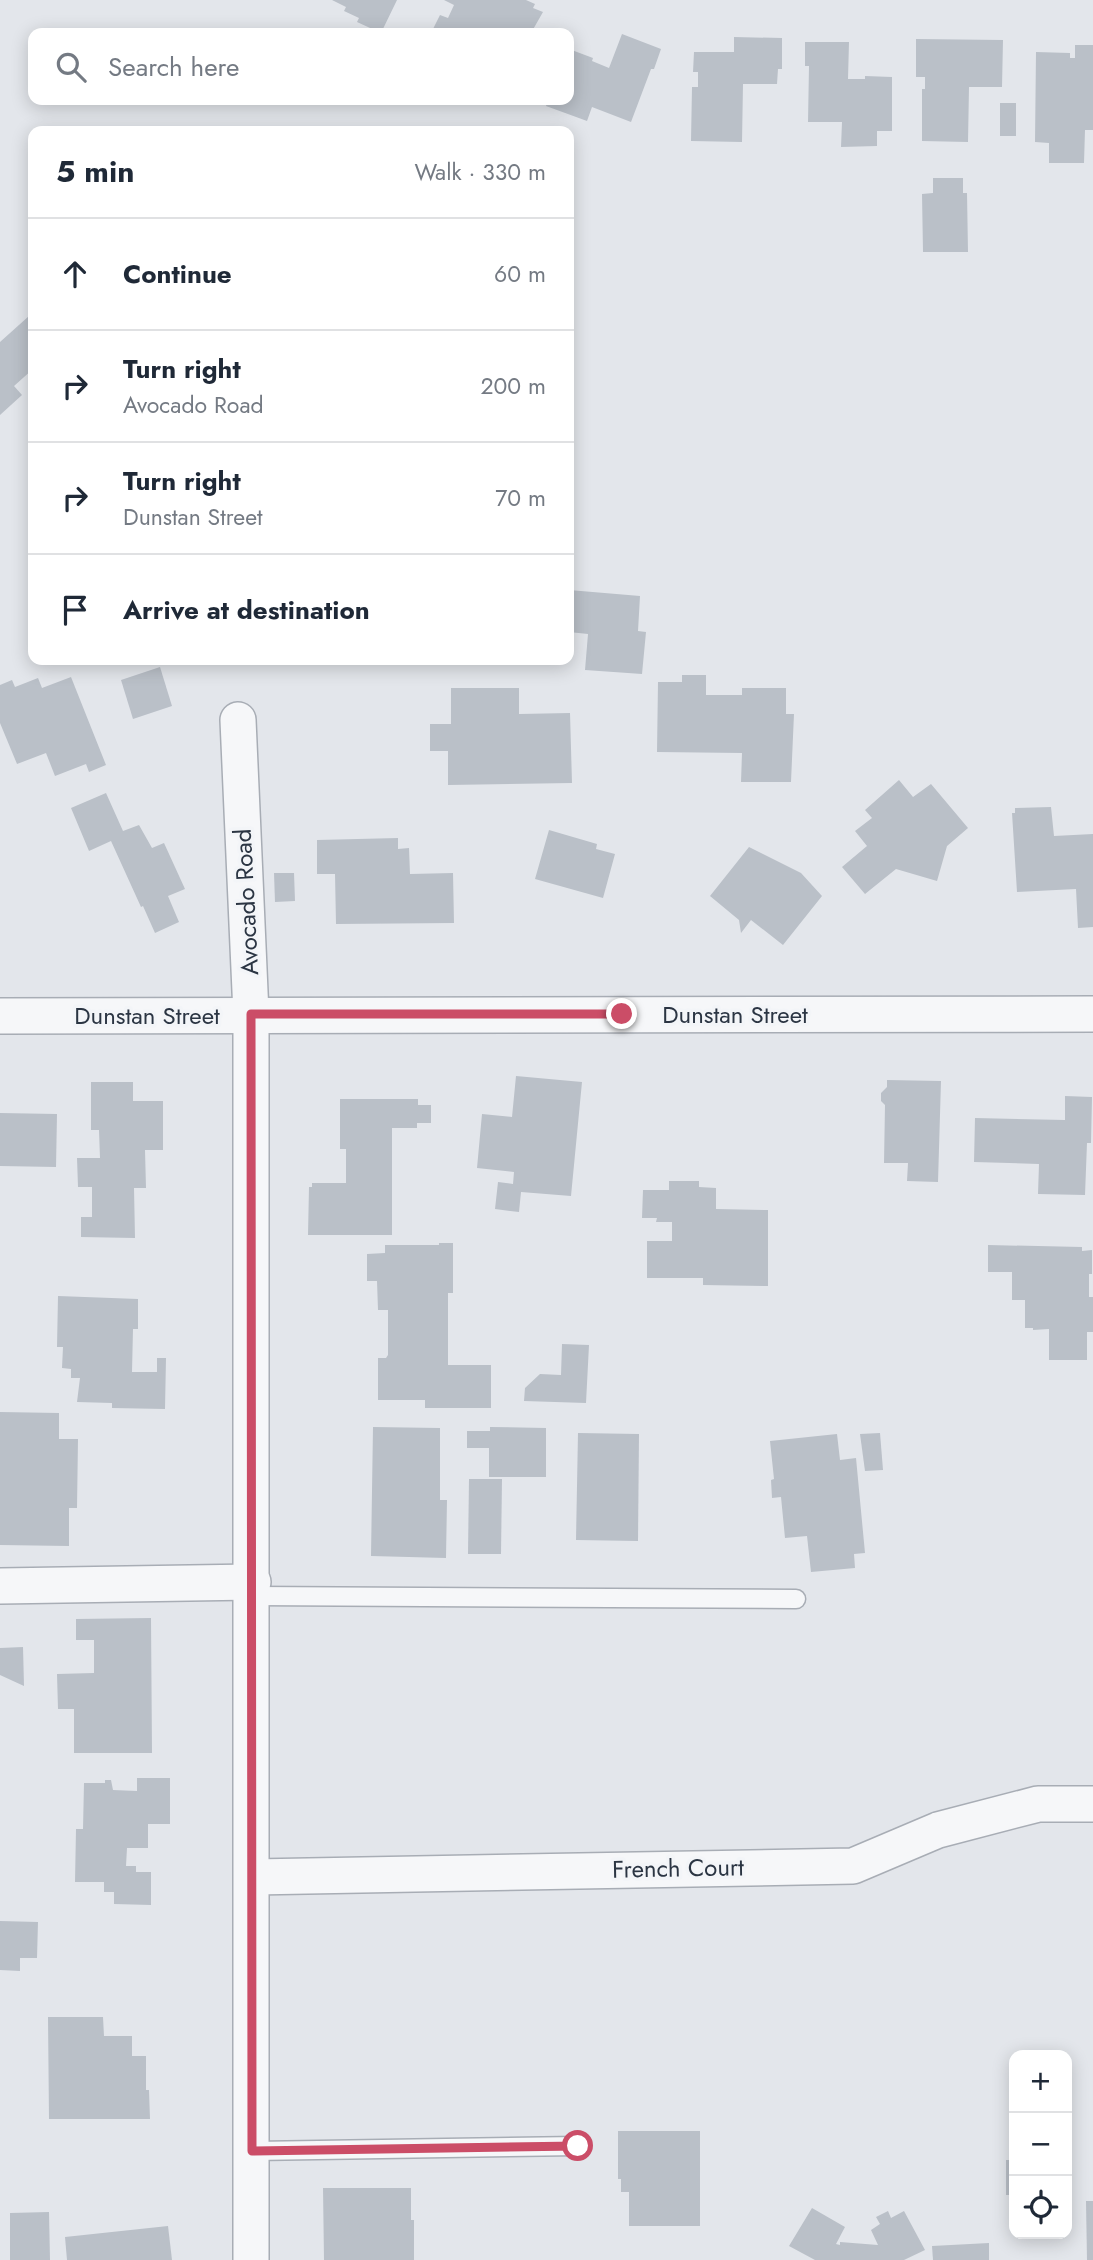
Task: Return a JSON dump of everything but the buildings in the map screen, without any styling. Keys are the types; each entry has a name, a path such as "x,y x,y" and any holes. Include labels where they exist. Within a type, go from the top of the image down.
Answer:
{"street":[{"name":"Avocado Road","path":"237,720 251,1014 251,2260"},
{"name":"Dunstan Street","path":"0,1016 1093,1014"},
{"path":"0,1586 253,1589"},
{"name":"French Court","path":"252,1877 853,1866 938,1830 1038,1804 1093,1804"}],"lane":[{"path":"253,1589 796,1599"},
{"path":"252,2151 578,2146"}],"route":[{"path":"578,2146 252,2151 251,1014 622,1014"}]}
